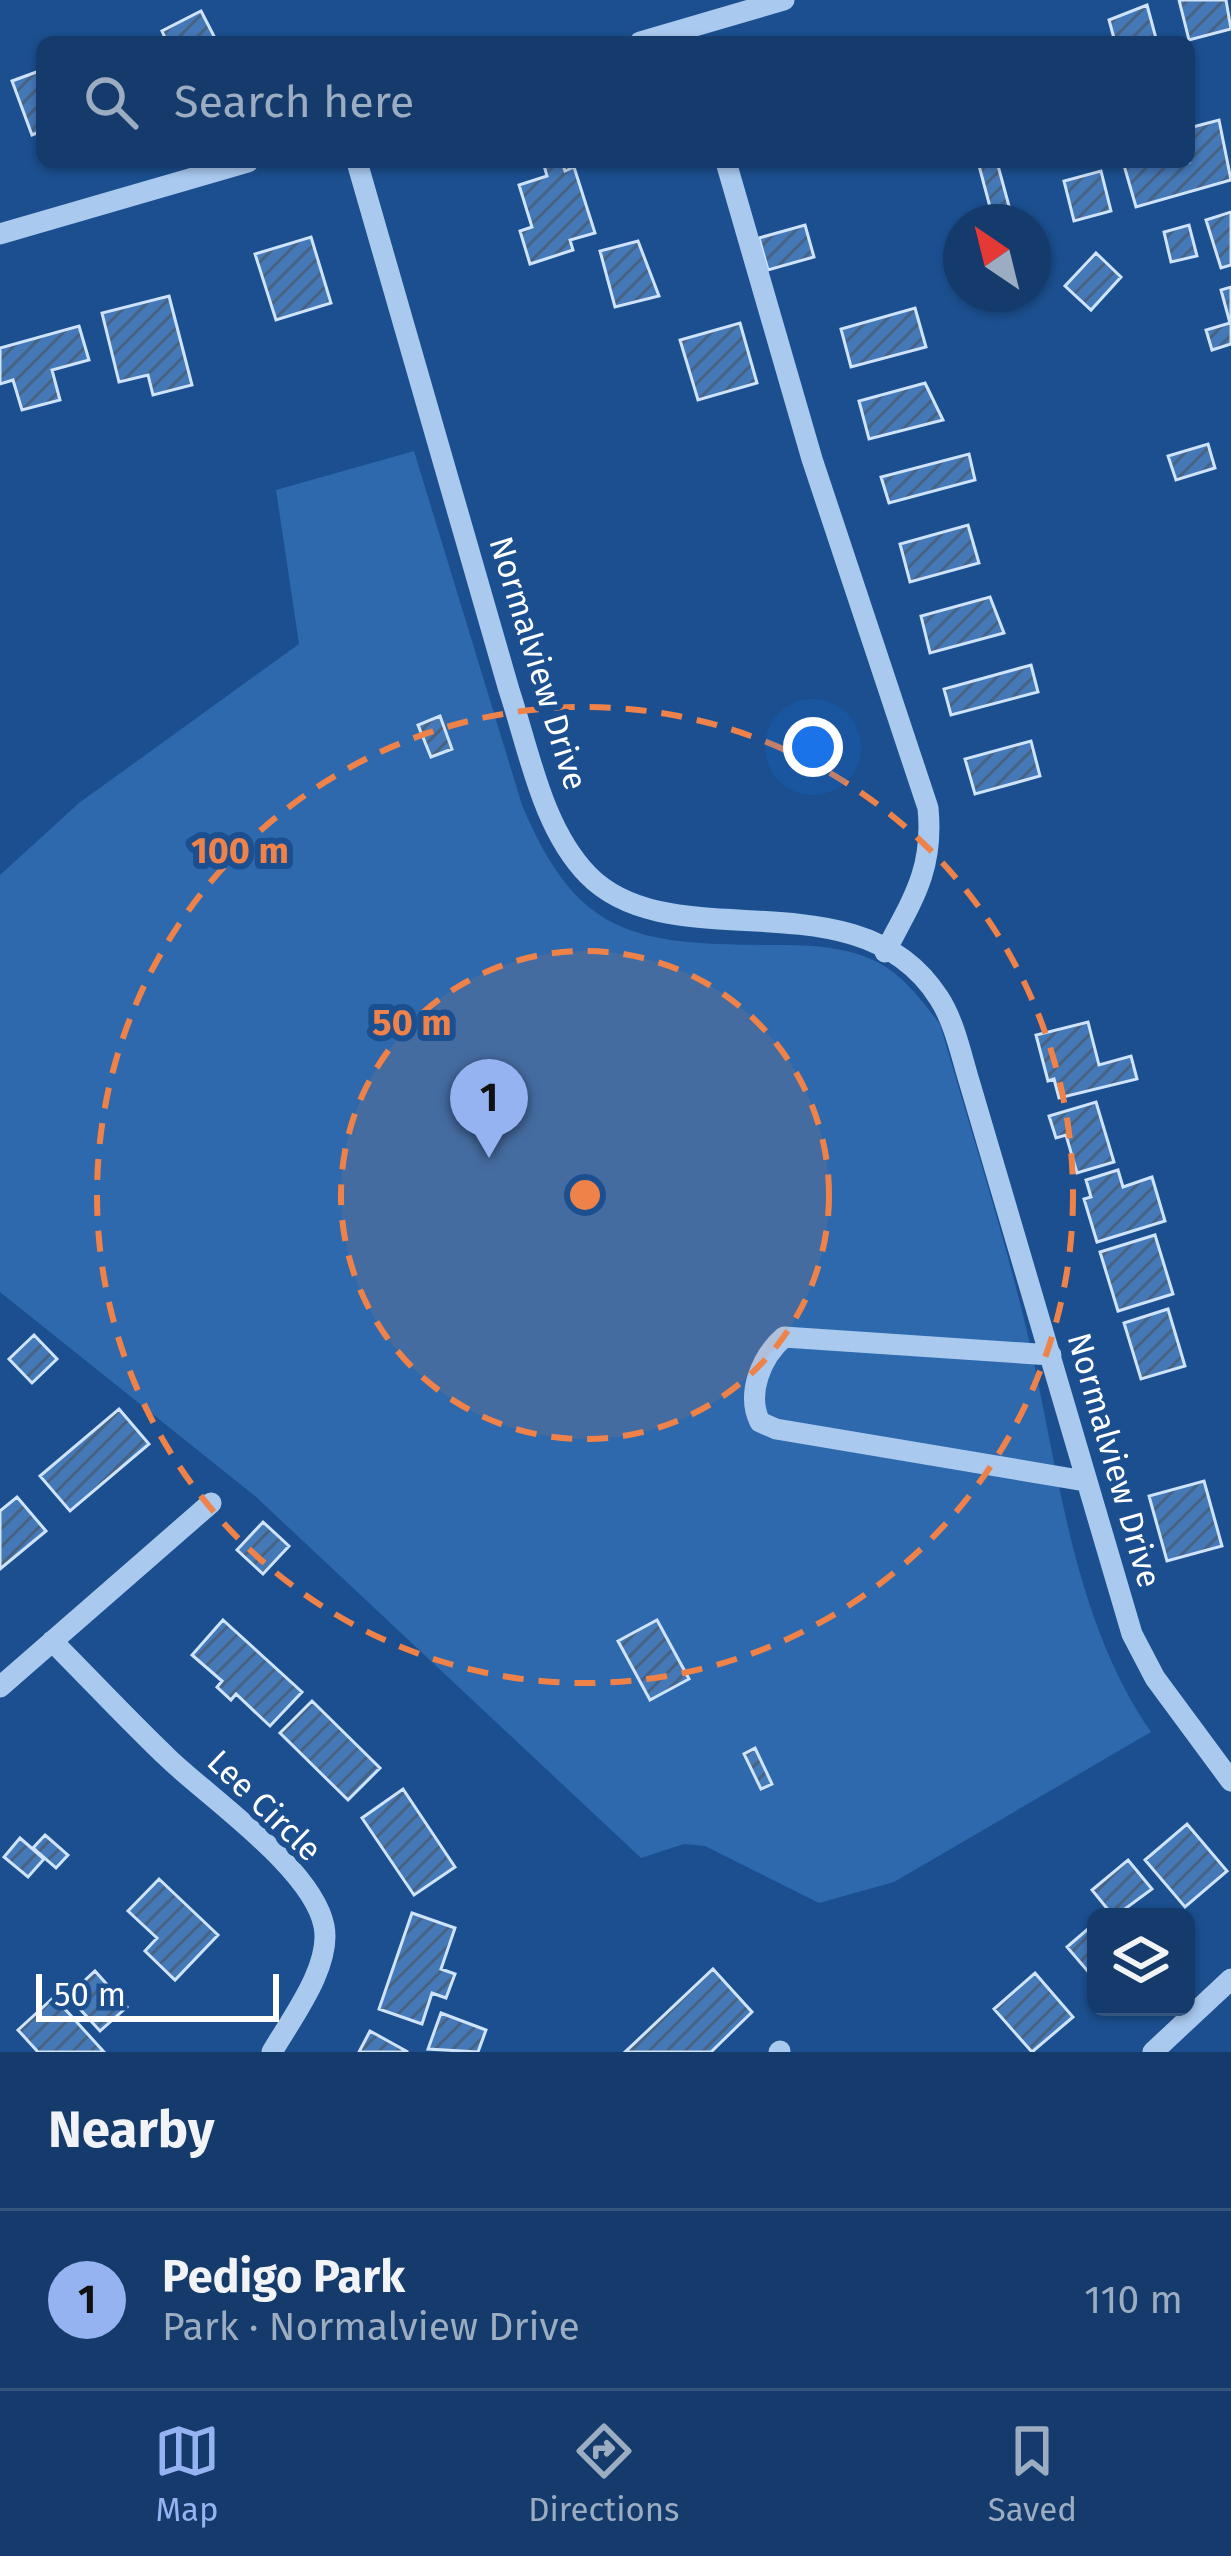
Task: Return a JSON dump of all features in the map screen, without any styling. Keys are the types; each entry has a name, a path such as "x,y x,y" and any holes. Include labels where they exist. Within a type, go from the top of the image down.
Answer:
{"street":[{"path":"688,36 784,0"},
{"path":"0,234 227,168"},
{"name":"Normalview Drive","path":"358,168 536,776 576,862 602,887 649,910 810,924 885,952 929,985 951,1022 1085,1481 1141,1654 1231,1780"},
{"path":"728,168 819,481 928,808 932,846 921,884 885,952"},
{"path":"1051,1355 784,1337 764,1354 753,1408 760,1422 776,1429 1085,1481"},
{"path":"0,1687 211,1503"},
{"name":"Lee Circle","path":"52,1641 166,1756 297,1876 318,1909 325,1929 319,1960 272,2052"},
{"path":"1154,2052 1231,1978"}],"shaded area":[{"path":"414,451 522,805 565,882 589,907 646,935 722,944 823,947 862,956 903,981 940,1024 1023,1315 1083,1584 1123,1685 1151,1732 894,1882 819,1903 705,1846 684,1844 641,1858 255,1496 0,1292 0,875 79,803 299,644 276,490"}],"building":[{"path":"1179,0 1226,0 1231,29 1188,36"},
{"path":"1147,5 1155,36 1113,36 1109,20"},
{"path":"201,11 214,36 164,36 162,31"},
{"path":"36,72 36,133 32,135 12,81"},
{"path":"1219,120 1231,180 1136,207 1125,168 1195,168 1195,126"},
{"path":"545,168 574,168 595,233 570,240 573,250 530,264 520,231 532,227 519,185 547,176"},
{"path":"980,168 999,168 1008,204 989,204"},
{"path":"1101,171 1111,211 1074,221 1064,181"},
{"path":"1231,212 1231,265 1221,268 1206,220"},
{"path":"805,225 814,257 768,270 759,238"},
{"path":"1189,225 1197,256 1171,262 1164,232"},
{"path":"311,237 331,303 276,320 255,254"},
{"path":"638,241 659,296 615,307 600,251"},
{"path":"1096,253 1121,277 1091,310 1065,286"},
{"path":"1231,287 1231,344 1212,350 1206,330 1230,323 1221,290"},
{"path":"169,296 192,385 153,395 148,375 119,382 102,313"},
{"path":"915,308 926,347 851,367 841,329"},
{"path":"740,323 757,383 698,400 680,340"},
{"path":"79,326 89,360 52,370 60,400 22,410 13,380 0,384 0,348"},
{"path":"925,383 943,420 869,439 859,401"},
{"path":"1208,444 1215,468 1176,480 1168,456"},
{"path":"969,454 975,480 889,503 881,477"},
{"path":"968,525 979,563 910,582 900,544"},
{"path":"990,597 1004,633 930,653 921,616"},
{"path":"1031,665 1038,692 951,715 944,689"},
{"path":"440,716 452,749 431,757 418,725"},
{"path":"1031,741 1040,776 975,794 965,759"},
{"path":"1088,1022 1099,1065 1131,1056 1137,1079 1059,1098 1054,1079 1048,1081 1036,1035"},
{"path":"1096,1102 1114,1162 1077,1173 1066,1135 1056,1138 1049,1116"},
{"path":"1118,1170 1123,1187 1152,1177 1165,1221 1097,1242 1084,1199 1091,1197 1086,1180"},
{"path":"1155,1235 1173,1294 1118,1311 1100,1252"},
{"path":"1168,1309 1185,1366 1141,1379 1124,1323"},
{"path":"34,1335 57,1359 32,1383 9,1359"},
{"path":"119,1409 149,1444 70,1511 40,1476"},
{"path":"1204,1481 1222,1546 1167,1561 1149,1496"},
{"path":"17,1497 46,1531 0,1569 0,1511"},
{"path":"263,1522 289,1546 263,1574 237,1550"},
{"path":"223,1620 302,1692 270,1726 236,1694 231,1700 217,1687 222,1681 192,1655"},
{"path":"657,1620 689,1679 650,1700 618,1641"},
{"path":"312,1701 380,1768 348,1800 280,1733"},
{"path":"755,1748 772,1784 761,1789 744,1754"},
{"path":"403,1789 455,1867 414,1895 362,1818"},
{"path":"1187,1824 1227,1871 1185,1907 1145,1860"},
{"path":"45,1835 68,1855 56,1868 33,1848"},
{"path":"20,1838 44,1859 28,1877 4,1857"},
{"path":"1128,1860 1152,1889 1126,1908 1107,1908 1092,1890"},
{"path":"159,1879 218,1935 175,1980 145,1951 157,1938 128,1911"},
{"path":"412,1913 455,1928 441,1969 455,1974 446,1998 432,1993 422,2024 379,2009"},
{"path":"1087,1930 1087,1970 1067,1947"},
{"path":"713,1969 752,2012 711,2052 625,2052"},
{"path":"95,1971 127,2007 100,2031 68,1996"},
{"path":"1035,1973 1073,2017 1032,2052 994,2009"},
{"path":"54,1997 104,2052 38,2052 18,2030"},
{"path":"441,2013 486,2030 478,2052 428,2049"},
{"path":"370,2031 408,2052 359,2052"}],"place":[{"name":"Pedigo Park","path":"489,1158"}]}
